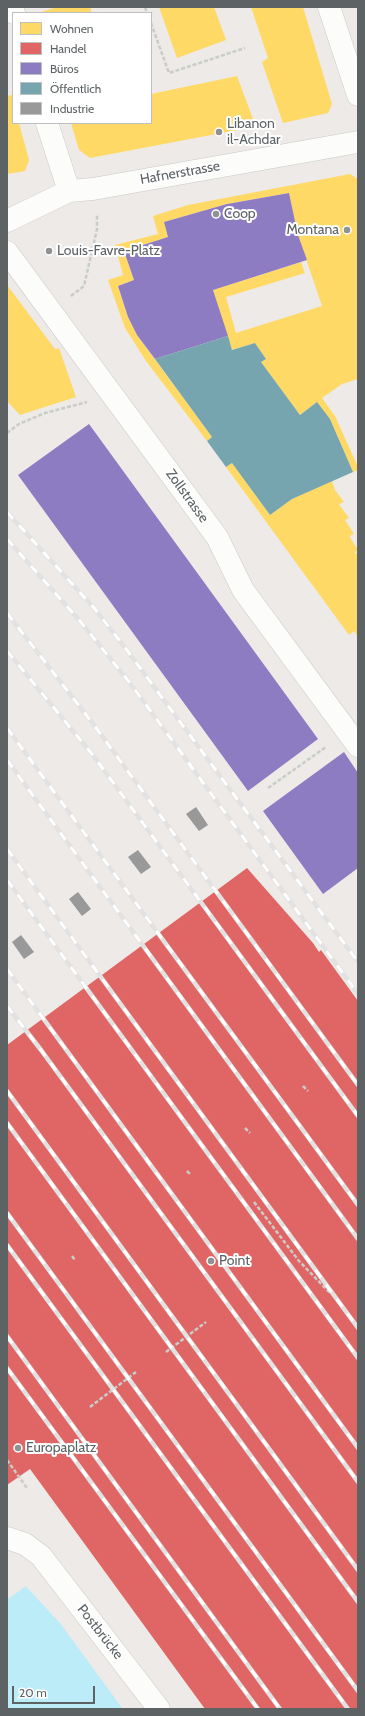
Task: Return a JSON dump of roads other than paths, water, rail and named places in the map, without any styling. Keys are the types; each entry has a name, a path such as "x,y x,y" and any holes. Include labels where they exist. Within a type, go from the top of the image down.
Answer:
{"street":[{"path":"329,7 358,95"},
{"path":"47,124 69,191"},
{"name":"Hafnerstrasse","path":"7,221 69,191 93,189 358,142"},
{"name":"Zollstrasse","path":"7,252 216,537 243,590 358,746"},
{"name":"Postbrücke","path":"7,1538 25,1544 41,1556 159,1709"}],"water":[{"path":"26,1586 61,1624 123,1709 7,1709 7,1600"}],"railway":[{"path":"7,512 95,609 358,962"},
{"path":"7,539 80,621 130,683 358,994"},
{"path":"7,613 94,725 358,1085"},
{"path":"7,651 92,754 358,1116"},
{"path":"7,728 358,1205"},
{"path":"7,760 358,1239"},
{"path":"7,849 358,1328"},
{"path":"7,880 358,1358"},
{"path":"7,969 358,1448"},
{"path":"7,1006 41,1050 358,1482"},
{"path":"7,1091 358,1570"},
{"path":"7,1123 358,1602"},
{"path":"7,1213 358,1691"},
{"path":"7,1245 348,1709"},
{"path":"7,1336 280,1709"},
{"path":"7,1368 258,1709"}],"place":[{"name":"Libanon il-Achdar","path":"219,132"},
{"name":"Coop","path":"216,214"},
{"name":"Montana","path":"347,230"},
{"name":"Louis-Favre-Platz","path":"49,251"},
{"name":"Point","path":"211,1261"},
{"name":"Europaplatz","path":"18,1448"}]}
